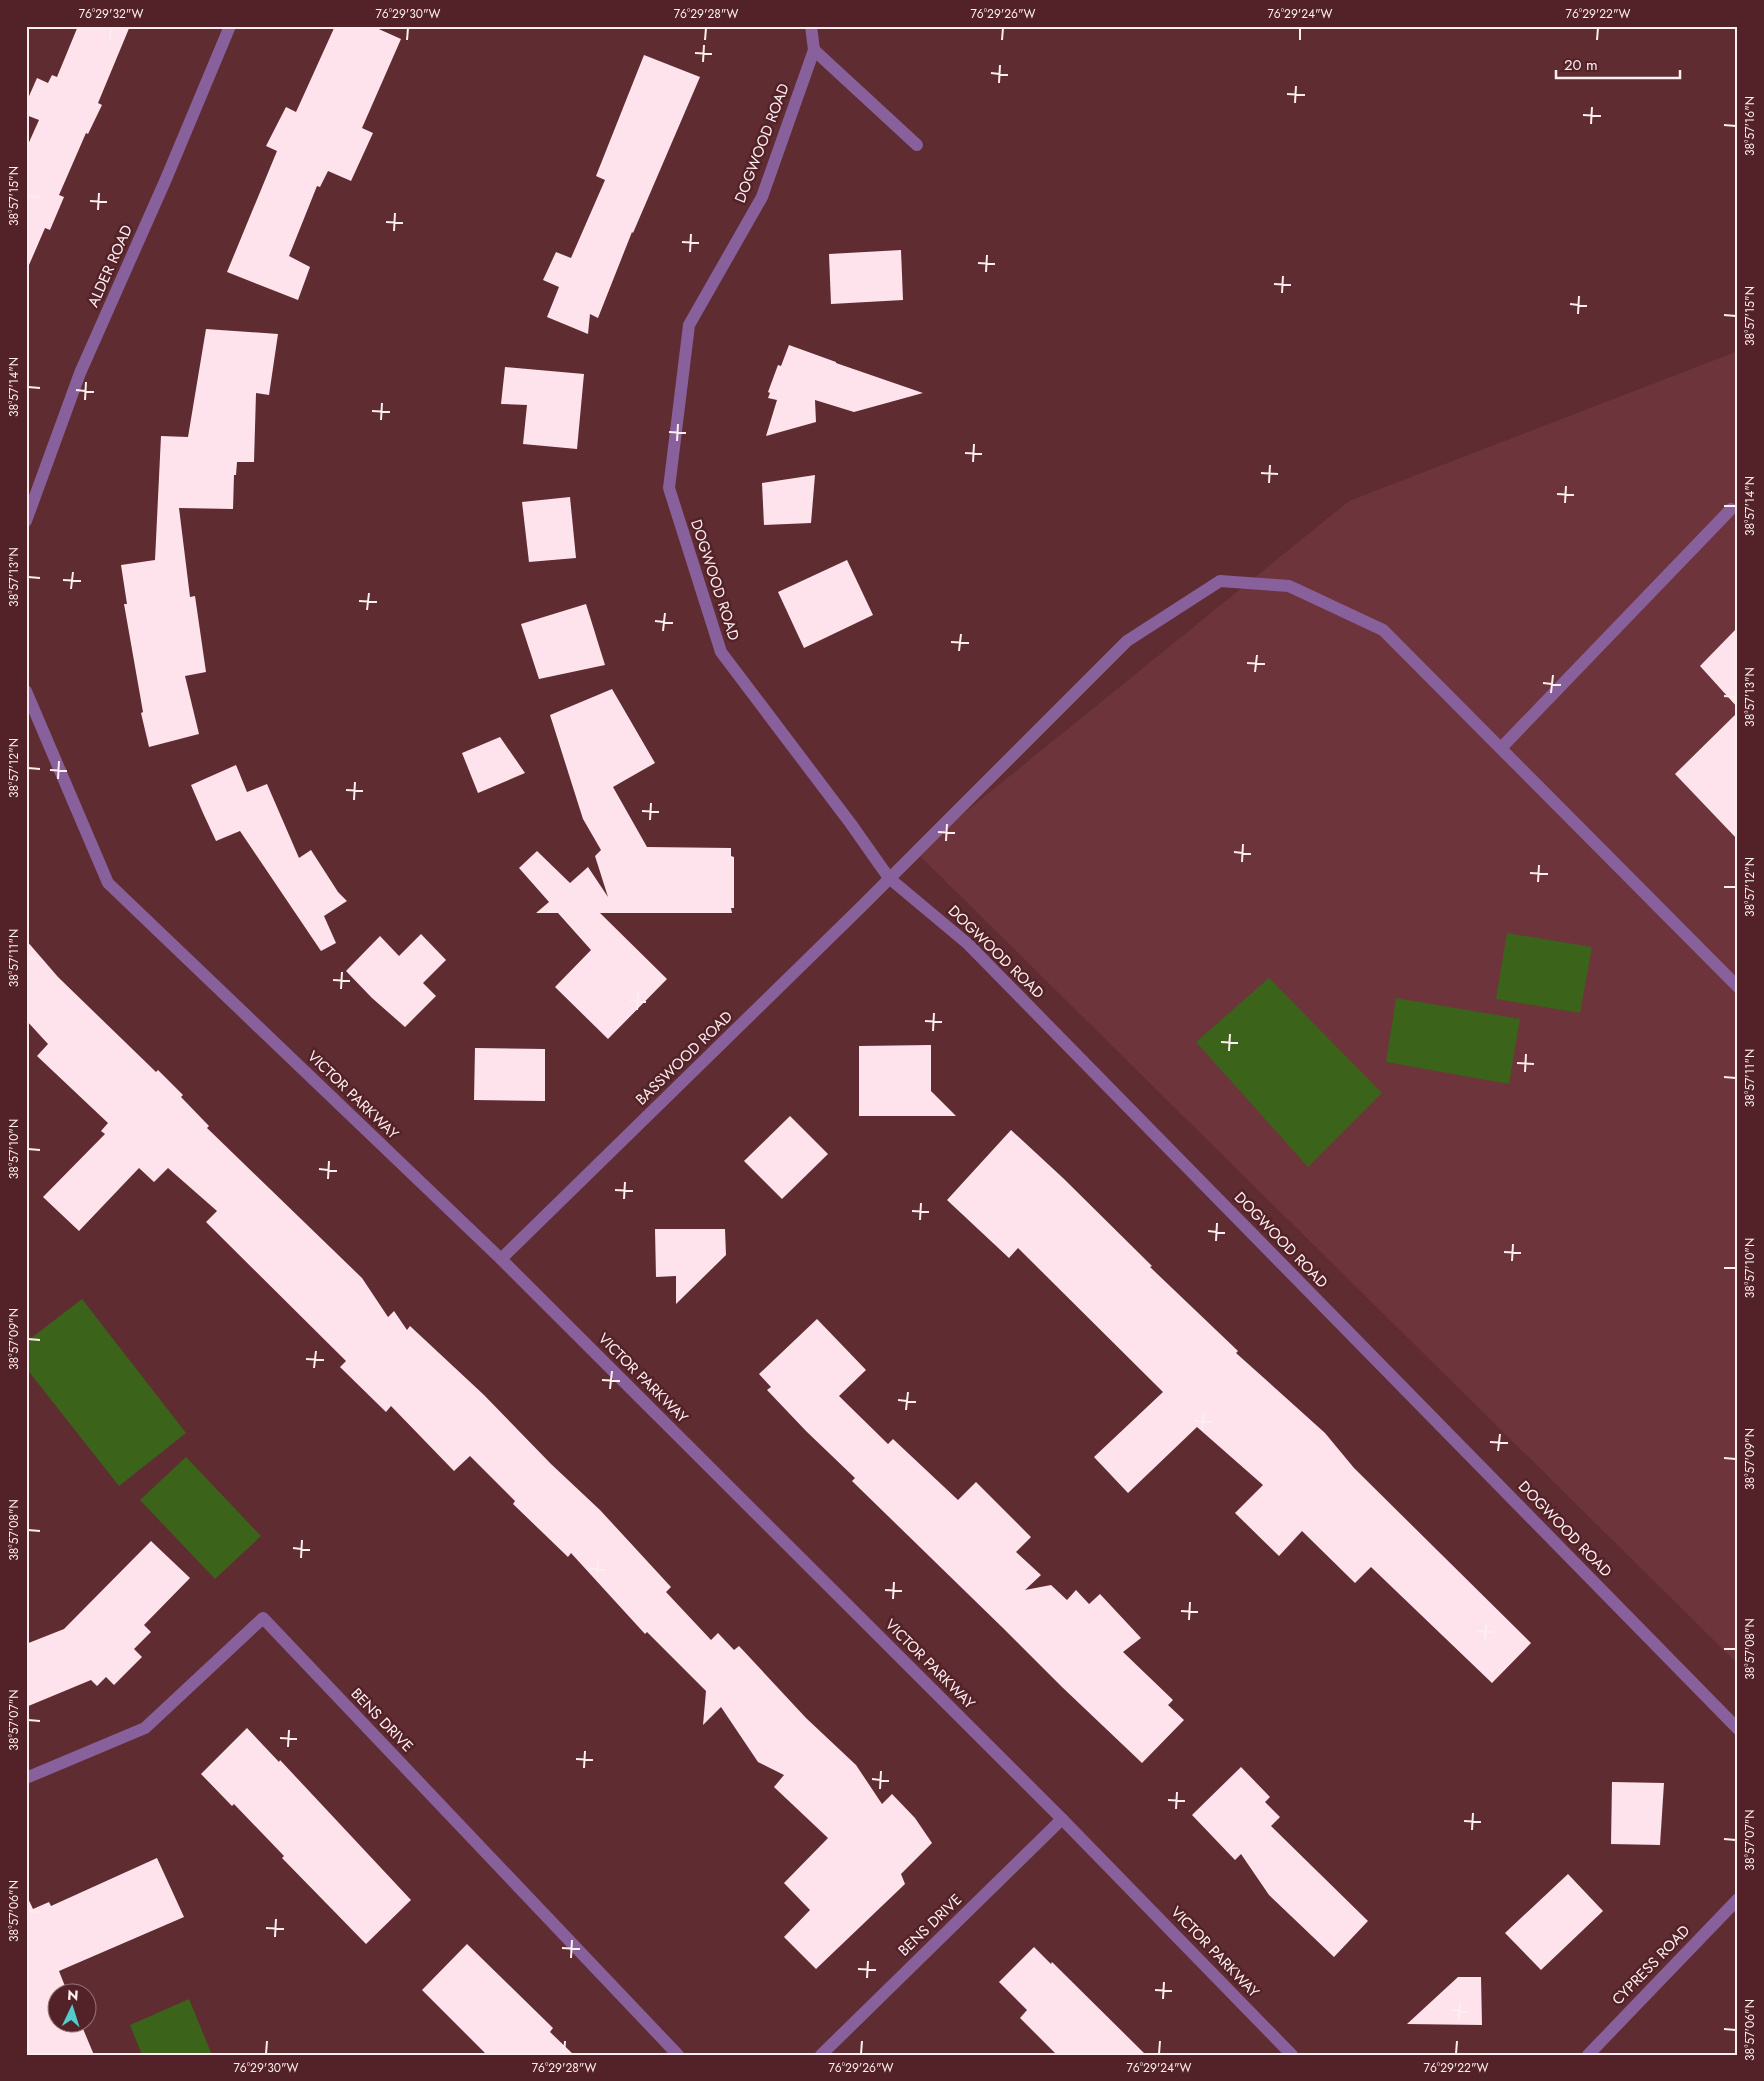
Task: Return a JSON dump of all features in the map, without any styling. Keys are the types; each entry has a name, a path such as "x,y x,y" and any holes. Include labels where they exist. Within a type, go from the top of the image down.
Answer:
{"street":[{"name":"ALDER ROAD","path":"26,521 80,374 230,26"},
{"name":"DOGWOOD ROAD","path":"811,26 814,50 762,197 689,325 669,488 721,652 851,824 889,878 968,944 1738,1729"},
{"path":"814,50 917,145"},
{"path":"1501,748 1730,509"},
{"name":"BASSWOOD ROAD","path":"501,1259 1127,641 1220,581 1289,586 1383,630 1738,987"},
{"name":"VICTOR PARKWAY","path":"26,691 108,884 501,1259 1062,1819 1292,2055"},
{"name":"BENS DRIVE","path":"26,1778 145,1728 263,1618 678,2055"},
{"name":"BENS DRIVE","path":"821,2055 1062,1819"},
{"name":"CYPRESS ROAD","path":"1588,2055 1738,1899"}],"shaded area":[{"path":"1738,351 1738,1664 916,852 1349,501"}],"green space":[{"path":"1507,933 1592,947 1580,1013 1496,999"},
{"path":"1269,978 1382,1093 1308,1167 1196,1042"},
{"path":"1396,998 1520,1019 1509,1084 1386,1062"},
{"path":"82,1299 186,1433 119,1486 26,1368 26,1342"},
{"path":"186,1457 261,1536 215,1579 140,1500"},
{"path":"189,1999 212,2055 142,2055 130,2025"}],"building":[{"path":"78,26 130,26 98,103 102,105 88,134 86,133 59,195 64,197 50,230 45,228 26,272 26,149 39,120 26,115 26,103 37,78 48,83 52,75 57,77"},
{"path":"335,26 372,26 401,39 362,128 373,133 351,181 328,171 320,187 317,186 289,256 310,267 298,300 227,272 277,151 266,146 286,107 296,112"},
{"path":"644,55 700,77 632,232 598,318 590,314 588,334 547,317 559,287 543,280 556,252 571,258 605,180 596,176"},
{"path":"901,250 903,300 831,304 829,254"},
{"path":"206,329 278,334 269,395 256,393 254,462 237,462 236,475 234,475 233,509 179,508 190,597 195,596 206,672 185,676 199,734 149,747 141,713 143,712 124,604 127,604 121,565 155,560 161,436 188,437"},
{"path":"789,345 923,393 854,412 815,400 816,422 766,436 777,400 768,398 770,393 768,392 778,365 781,366"},
{"path":"505,367 584,374 577,449 523,444 527,405 501,404"},
{"path":"815,475 811,523 764,525 762,483"},
{"path":"570,497 576,558 529,562 522,502"},
{"path":"847,560 873,615 804,648 778,592"},
{"path":"586,604 605,665 539,679 521,624"},
{"path":"1738,627 1738,708 1700,666"},
{"path":"612,689 655,763 613,787 647,847 731,848 731,856 734,857 734,908 731,908 732,913 600,913 667,979 608,1039 555,987 591,950 558,913 536,913 549,902 519,868 537,851 570,883 588,867 608,897 595,856 601,850 583,819 550,715"},
{"path":"1738,712 1738,840 1675,774"},
{"path":"500,737 525,773 478,793 462,753"},
{"path":"236,765 247,792 267,784 299,858 311,850 338,892 347,901 324,916 336,943 321,951 240,831 216,841 203,813 191,785"},
{"path":"421,934 446,960 423,983 436,996 405,1027 372,998 346,971 380,936 399,956"},
{"path":"26,940 58,977 156,1072 158,1070 183,1095 181,1097 209,1126 207,1128 362,1278 388,1317 394,1311 407,1330 410,1326 484,1395 551,1464 600,1510 671,1587 666,1592 711,1640 718,1633 734,1650 739,1646 806,1718 856,1765 882,1804 892,1794 915,1818 932,1843 901,1874 905,1884 816,1969 784,1937 810,1910 784,1883 828,1838 774,1787 784,1775 758,1762 721,1707 703,1725 706,1691 647,1632 645,1634 571,1553 568,1557 513,1504 515,1501 470,1456 454,1471 391,1406 386,1412 340,1367 346,1361 206,1222 217,1211 168,1168 154,1182 139,1168 79,1231 43,1197 105,1134 101,1131 108,1123 37,1056 48,1044 26,1020"},
{"path":"931,1045 931,1091 956,1116 859,1116 859,1046"},
{"path":"475,1048 545,1049 545,1101 474,1100"},
{"path":"790,1116 828,1154 782,1199 744,1161"},
{"path":"1011,1130 1063,1178 1152,1266 1150,1267 1238,1351 1236,1353 1325,1433 1354,1468 1531,1643 1492,1683 1371,1567 1355,1583 1302,1531 1279,1556 1235,1513 1263,1485 1197,1427 1128,1493 1094,1457 1163,1392 1018,1248 1009,1258 947,1200"},
{"path":"655,1229 725,1229 726,1255 676,1304 676,1276 656,1277"},
{"path":"817,1319 866,1370 839,1396 888,1444 893,1439 958,1500 976,1482 1031,1537 1016,1552 1041,1575 1025,1590 1051,1585 1067,1600 1076,1590 1089,1604 1100,1594 1141,1638 1123,1652 1173,1700 1168,1705 1184,1720 1142,1763 852,1481 855,1478 767,1390 771,1387 759,1374"},
{"path":"151,1541 190,1578 144,1625 151,1632 134,1649 142,1657 114,1685 106,1677 97,1686 91,1680 26,1707 26,1644 64,1629"},
{"path":"247,1728 279,1762 280,1760 411,1900 366,1944 282,1858 284,1856 234,1804 232,1806 201,1774"},
{"path":"1241,1767 1270,1797 1265,1802 1280,1817 1271,1826 1368,1921 1334,1957 1269,1895 1241,1854 1235,1860 1192,1815"},
{"path":"1612,1782 1664,1783 1660,1845 1611,1844"},
{"path":"157,1858 184,1917 59,1971 64,1984 48,1984 48,2034 85,2034 94,2055 26,2055 26,1894 33,1909 49,1902 51,1906"},
{"path":"1568,1874 1603,1911 1541,1970 1505,1933"},
{"path":"467,1944 553,2028 550,2032 574,2055 487,2055 422,1990"},
{"path":"1034,1947 1051,1964 1052,1962 1146,2055 1057,2055 1020,2018 1027,2010 999,1982"},
{"path":"1458,1977 1481,1977 1482,2025 1407,2024"}]}
